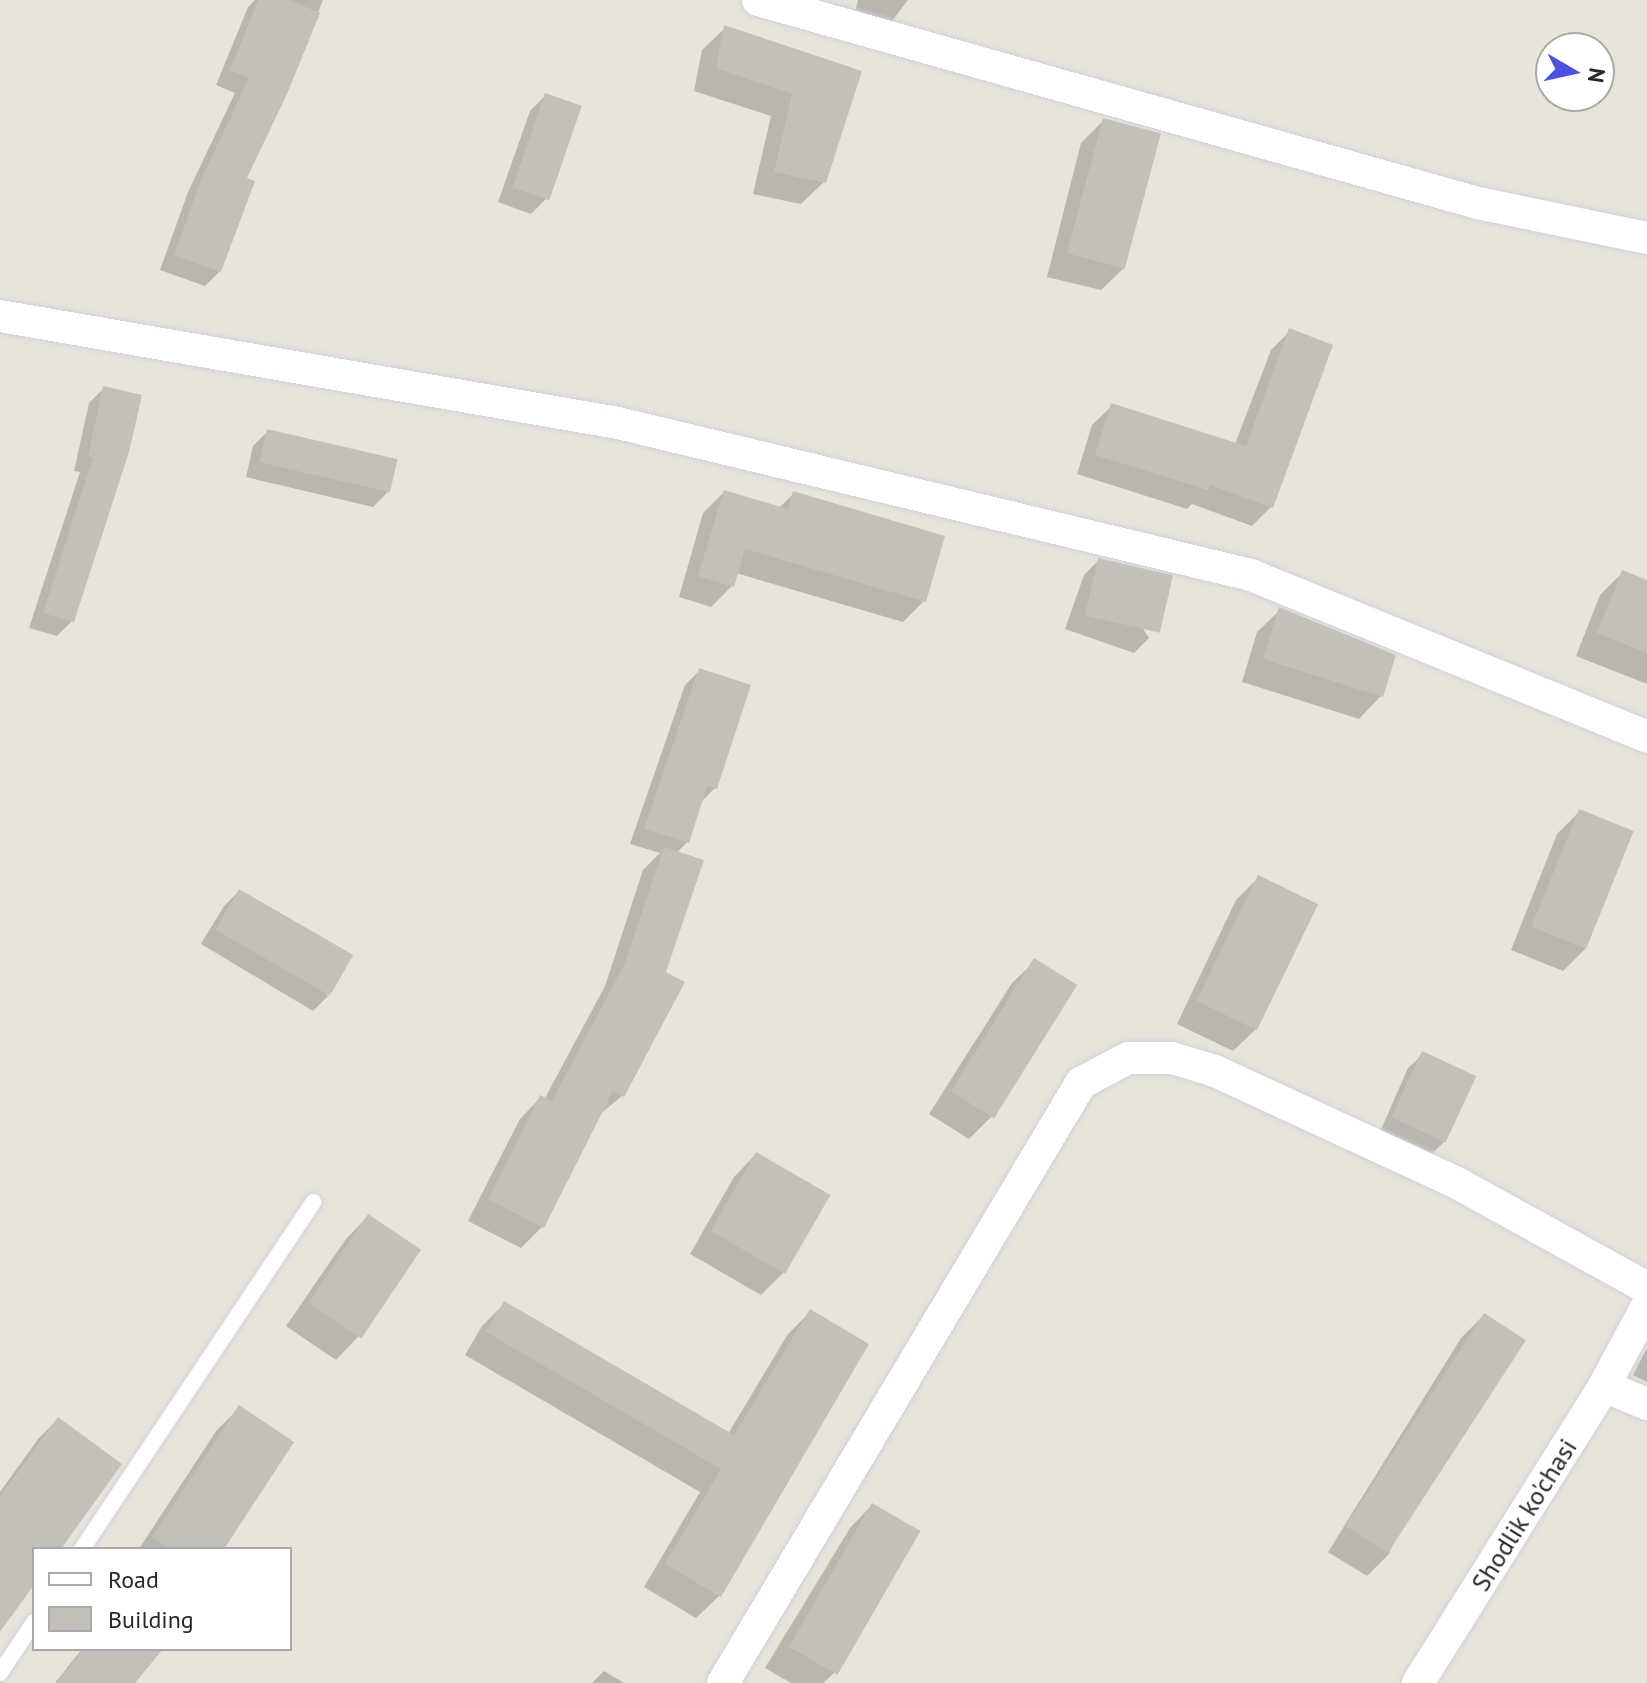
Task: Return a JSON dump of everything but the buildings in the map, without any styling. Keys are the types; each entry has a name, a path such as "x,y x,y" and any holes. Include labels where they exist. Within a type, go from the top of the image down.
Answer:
{"street":[{"path":"758,0 1478,203 1647,238"},
{"path":"0,316 618,423 1251,575 1647,737"},
{"path":"723,1683 1081,1083 1128,1058 1172,1058 1215,1071 1457,1183 1647,1288"},
{"name":"Shodlik ko'chasi","path":"1418,1683 1604,1386 1647,1306"},
{"path":"1604,1386 1647,1404"}],"lane":[{"path":"83,1547 313,1202"},
{"path":"0,1673 32,1625"}]}
